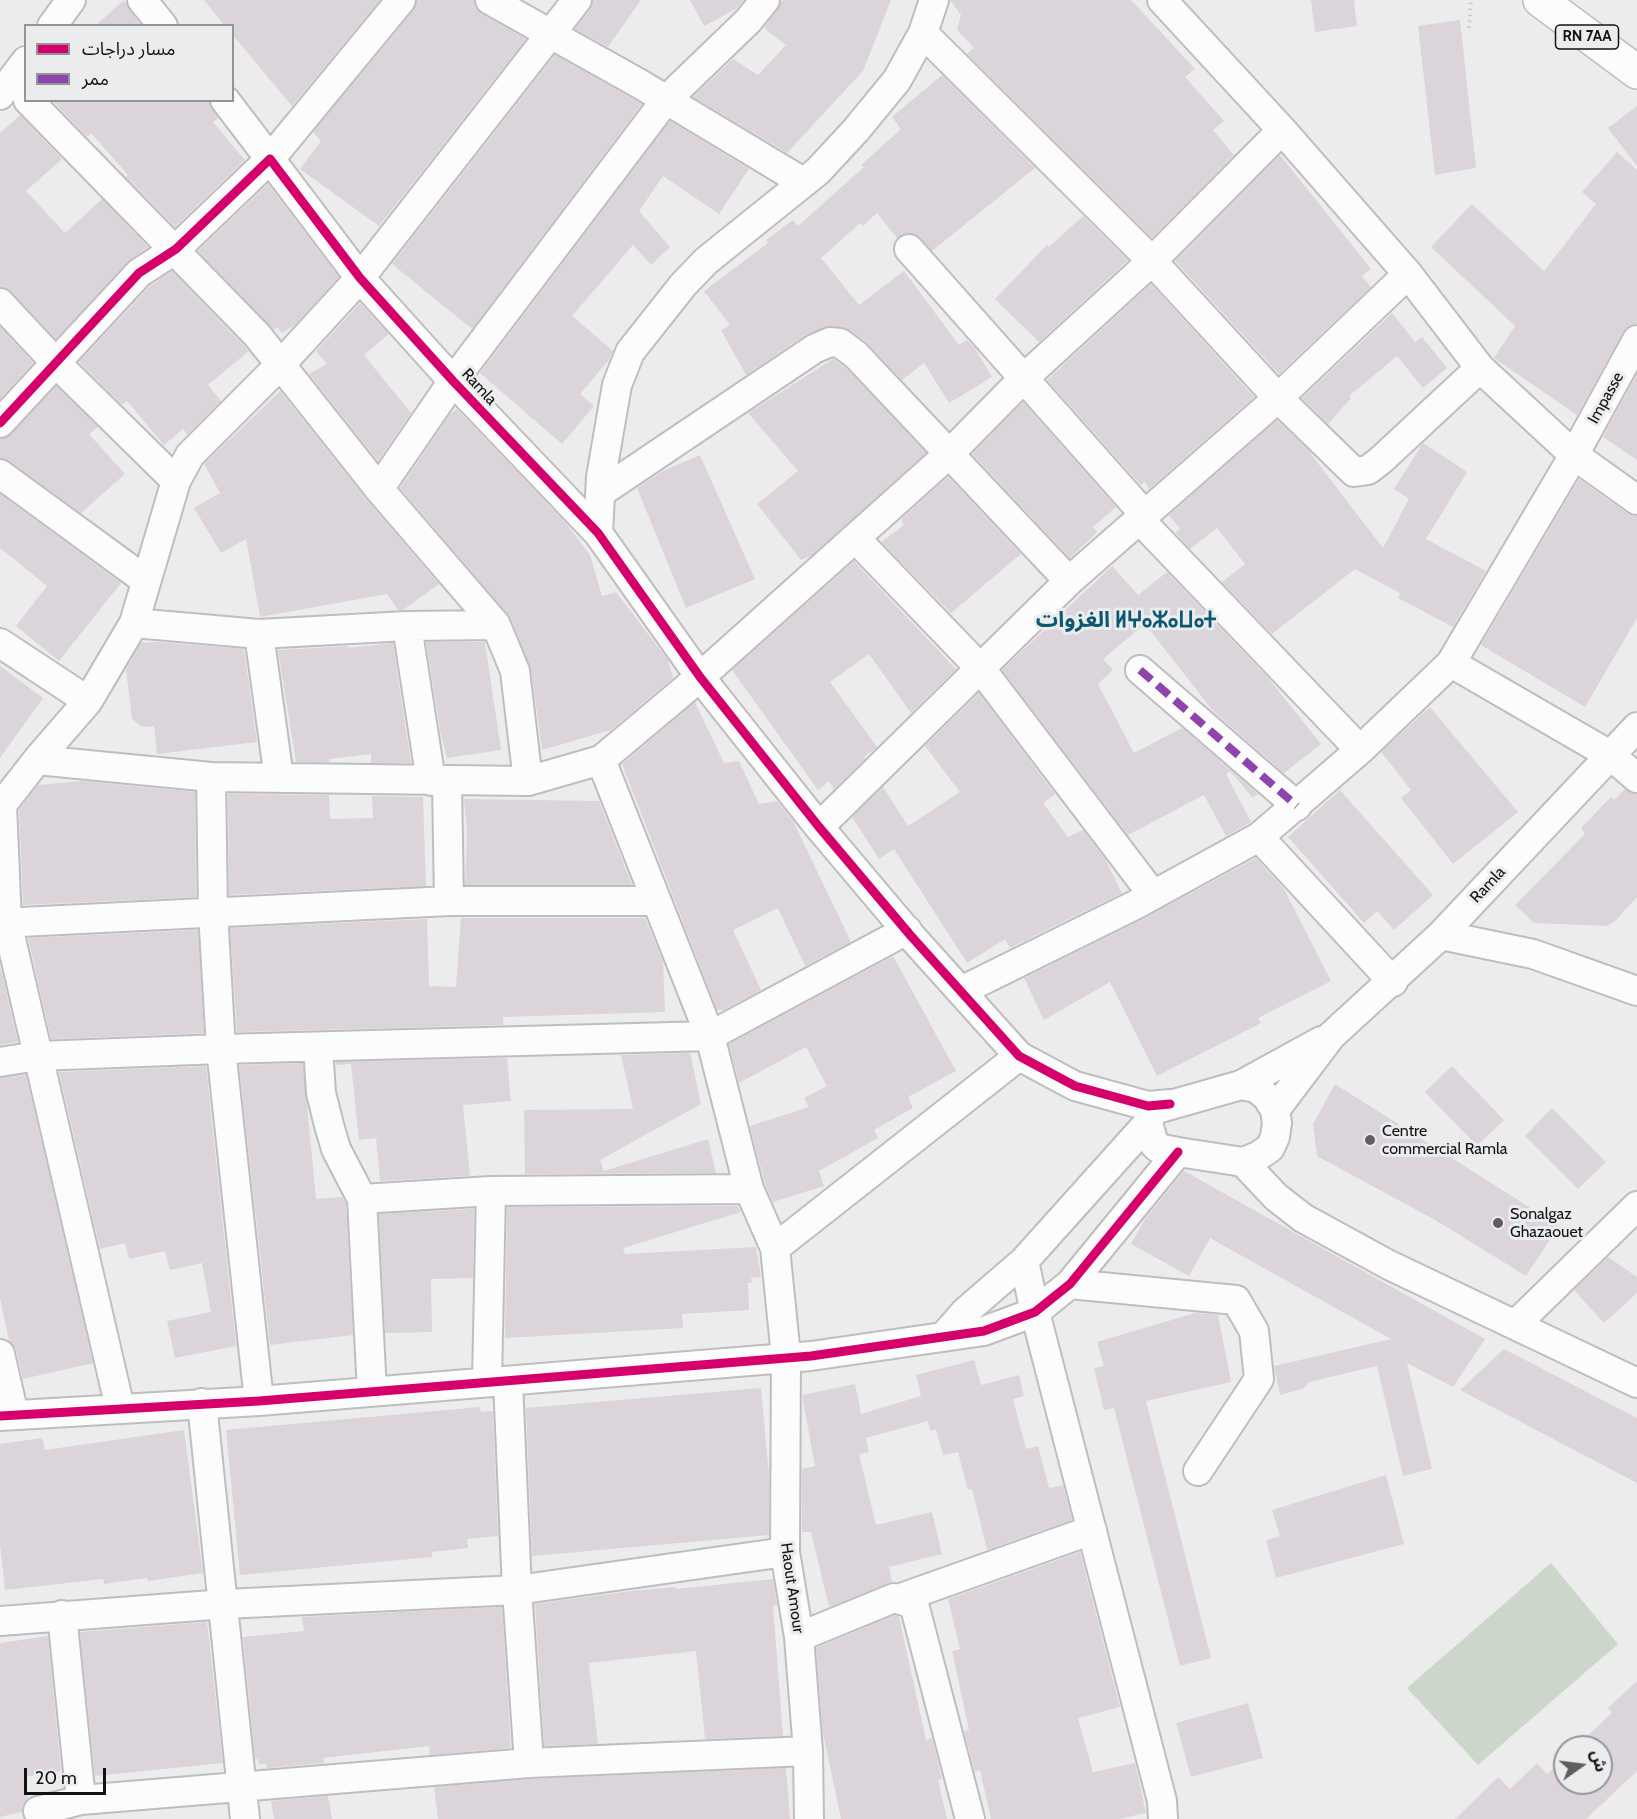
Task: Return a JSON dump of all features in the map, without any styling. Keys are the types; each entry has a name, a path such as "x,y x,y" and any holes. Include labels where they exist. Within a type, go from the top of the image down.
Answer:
{"main road":[{"name":"RN 7AA","path":"1540,0 1637,72"}],"street":[{"path":"53,24 71,0"},
{"path":"142,0 161,24"},
{"path":"0,423 139,273 176,249 270,159 401,0"},
{"path":"490,0 640,84 664,101 803,182"},
{"path":"120,1408 38,1056 3,923 1,805 88,701 134,623 176,481 190,455 281,364 360,278 577,0"},
{"path":"379,489 453,381 664,101 748,21 765,0"},
{"path":"598,533 600,494 617,386 630,352 683,285 706,261 818,171 856,130 897,80 923,33 934,0"},
{"path":"1162,0 1282,130 1408,274 1480,368 1574,455 1637,500"},
{"path":"923,33 1152,261 1278,398 1354,472 1361,473 1381,460 1480,368"},
{"path":"32,102 146,224 176,249 281,364 379,489 496,625 515,671 528,781"},
{"name":"Ramla","path":"227,102 360,278 453,381 598,533 700,676 819,827 1019,1056"},
{"path":"37,760 211,777 528,781 601,760 700,676 950,453 1023,379 1152,261 1282,130"},
{"path":"909,249 1142,517 1360,750"},
{"path":"819,827 1069,581 1278,398 1408,274"},
{"path":"0,303 56,363 176,481"},
{"name":"Impasse","path":"961,991 1153,895 1259,837 1360,750 1451,663 1574,455 1637,340"},
{"path":"600,494 814,349 830,342 840,342 856,355 950,453 1069,581"},
{"path":"0,474 145,580"},
{"path":"855,538 981,669 1153,895"},
{"path":"134,623 259,634 407,626 496,625"},
{"path":"407,626 439,781 449,901"},
{"path":"259,634 279,778"},
{"path":"0,643 88,701"},
{"path":"1451,663 1610,755 1637,778"},
{"path":"1140,670 1297,806"},
{"name":"Ramla","path":"1331,1036 1393,982 1441,935 1637,727"},
{"name":"Haout Amour","path":"601,760 710,1036 749,1189 775,1248 786,1356 785,1552 799,1636 808,1751 809,1819"},
{"path":"211,777 213,912 220,1049 259,1401"},
{"path":"1259,837 1393,982"},
{"path":"3,923 449,901 656,901"},
{"path":"0,1062 38,1056 220,1049 710,1036 907,930"},
{"path":"1441,935 1533,954 1637,991"},
{"path":"943,1337 966,1311 1024,1261 1155,1111 1241,1085 1331,1036"},
{"path":"1275,1110 1331,1036"},
{"path":"318,1047 321,1093 329,1125 336,1149 362,1199 372,1392"},
{"path":"775,1248 1019,1056 1076,1086 1155,1111"},
{"path":"1155,1111 1154,1144 1158,1148 1243,1162 1270,1148 1277,1123 1275,1110 1267,1097 1256,1088 1241,1085"},
{"path":"0,1354 7,1415 259,1401 786,1356 811,1356 984,1331 1035,1312 1070,1284 1178,1152"},
{"path":"1243,1162 1276,1197 1304,1218 1389,1265 1637,1383"},
{"path":"362,1199 491,1191 749,1189"},
{"path":"491,1191 497,1382 517,1590 529,1763"},
{"path":"1515,1325 1637,1206"},
{"path":"1024,1261 1035,1312 1162,1801 1163,1819"},
{"path":"1070,1284 1236,1300 1254,1331 1259,1379 1198,1471"},
{"path":"202,1403 225,1604 245,1819"},
{"path":"799,1636 894,1598 901,1598 1092,1530"},
{"path":"0,1621 225,1604 517,1590 785,1552"},
{"path":"901,1598 914,1604 917,1610 970,1819"},
{"path":"62,1616 81,1800"},
{"path":"38,1811 81,1800 529,1763 808,1751"}],"path":[{"path":"1469,28 1471,0"}],"shaded area":[{"path":"1551,1563 1618,1644 1478,1765 1407,1688"}],"building":[{"path":"124,0 140,24 97,24"},
{"path":"204,0 380,0 292,106 234,36 234,24 223,24"},
{"path":"417,0 474,0 476,8 482,14 526,39 379,226 300,169 321,141 313,132 414,10"},
{"path":"593,0 641,0 608,47 575,29 590,10"},
{"path":"690,0 744,0 736,9 704,26"},
{"path":"783,0 891,0 863,71 787,153 693,97 733,59 758,75 786,45 764,28"},
{"path":"950,0 1131,0 1195,69 1185,77 1224,121 1213,130 1234,155 1152,238 967,54 974,48 957,30 961,15"},
{"path":"1311,0 1354,0 1357,26 1315,32"},
{"path":"1460,20 1476,168 1435,175 1418,26"},
{"path":"555,55 642,104 472,329 392,264"},
{"path":"942,75 1035,168 932,251 915,234 905,233 897,238 877,213 863,226 860,223 821,258 859,305 904,271 959,345 967,340 974,347 992,377 949,403 924,363 902,380 866,342 849,330 832,326 805,335 746,375 721,330 730,325 704,291 768,243 766,240 793,220 798,226 864,167 861,165 901,129 892,117"},
{"path":"54,102 210,102 218,118 213,122 245,160 175,227 126,177 128,175 91,133 87,137"},
{"path":"1637,106 1637,166 1608,128"},
{"path":"20,115 62,159 26,191 65,233 102,199 148,247 127,262 56,339 12,292 0,287 0,133"},
{"path":"670,121 749,169 719,214 663,176 639,211 670,247 651,265 633,245 572,316 613,351 609,360 580,394 594,406 562,444 480,373"},
{"path":"1617,152 1637,170 1637,324 1629,326 1623,332 1577,415 1494,358 1515,326 1431,247 1472,204 1544,271 1596,204 1582,192"},
{"path":"1280,155 1371,269 1362,276 1371,287 1279,374 1175,261"},
{"path":"268,184 339,277 295,325 282,333 277,327 274,330 198,251"},
{"path":"1083,216 1128,260 1039,342 995,299 1047,245 1049,247"},
{"path":"172,271 249,351 208,385 221,401 187,435 183,429 164,445 127,401 122,405 79,362 150,286"},
{"path":"1151,284 1254,397 1149,489 1145,482 1141,485 1047,380"},
{"path":"360,303 389,334 364,355 411,413 378,461 309,374 327,364 316,351"},
{"path":"1392,313 1415,342 1422,337 1447,368 1423,388 1397,356 1349,396 1351,398 1328,424 1302,398"},
{"path":"0,327 33,363 0,399"},
{"path":"833,359 845,367 926,453 811,556 801,560 757,504 798,471 748,413"},
{"path":"1637,374 1637,460 1603,437"},
{"path":"56,386 98,427 89,434 125,474 81,513 10,461 0,458 0,439 12,434"},
{"path":"280,391 366,499 439,584 403,610 398,610 387,594 260,617 246,539 221,553 194,508 220,493 204,464"},
{"path":"1023,402 1116,507 1093,527 1097,532 1070,558 972,454"},
{"path":"457,409 566,523 590,555 602,596 616,592 668,660 673,678 611,730 542,750 531,669 511,618 400,488 450,414"},
{"path":"1277,420 1307,449 1383,548 1409,499 1394,489 1423,443 1467,472 1426,539 1486,571 1453,627 1398,598 1400,593 1355,569 1272,634 1222,582 1245,564 1217,528 1190,549 1175,532 1180,529 1169,515"},
{"path":"700,455 755,579 686,608 637,488 663,471"},
{"path":"948,477 1021,554 951,613 881,542 904,525 901,519"},
{"path":"1579,479 1627,513 1637,516 1637,618 1585,707 1481,645"},
{"path":"0,494 121,583 59,661 16,626 47,586 0,548"},
{"path":"854,561 956,669 911,713 869,654 830,682 877,747 864,757 865,759 834,789 829,781 818,790 732,670"},
{"path":"1112,566 1138,595 1167,572 1269,679 1321,744 1284,773 1213,711 1145,624 1103,659 1113,670 1098,684 1134,753 1182,728 1258,794 1253,798 1230,771 1226,774 1251,822 1226,836 1204,795 1128,835 1002,670"},
{"path":"156,642 244,649 257,742 157,754 154,726 142,727 132,719 126,670 141,643"},
{"path":"426,642 485,642 501,750 447,758 441,735"},
{"path":"393,643 411,763 371,763 371,754 329,759 329,762 296,762 278,650 351,646 347,648"},
{"path":"0,666 43,698 0,758"},
{"path":"979,693 1055,794 1043,803 1068,837 1083,830 1105,859 1122,893 1010,948 1005,939 967,963 894,849 879,859 852,817 883,787 908,826 960,792 925,746"},
{"path":"695,702 724,763 739,761 759,804 777,801 793,821 851,942 805,966 778,908 733,930 761,990 724,1010 717,1010 622,764"},
{"path":"1430,707 1518,812 1453,864 1401,798 1411,790 1381,752"},
{"path":"82,781 195,792 196,897 23,905 19,810 38,785"},
{"path":"1625,789 1637,794 1637,897 1615,921 1607,926 1534,923 1515,905 1585,834 1581,828 1611,797 1614,800"},
{"path":"1340,790 1433,895 1394,930 1377,911 1364,923 1288,837"},
{"path":"228,794 329,795 330,819 373,818 372,796 423,797 426,886 229,895"},
{"path":"464,799 599,801 632,885 465,885 467,830"},
{"path":"1256,858 1284,889 1331,981 1258,1018 1261,1023 1157,1076 1110,982 1044,1020 1024,978 1143,919"},
{"path":"461,918 645,918 663,961 665,1012 503,1017 503,1025 237,1032 230,928 427,919 429,986 456,987"},
{"path":"198,930 204,1033 51,1039 28,938"},
{"path":"893,956 956,1071 908,1097 913,1108 874,1130 878,1138 819,1171 824,1186 773,1202 765,1184 750,1126 809,1107 804,1098 827,1086 806,1047 739,1083 729,1044"},
{"path":"0,965 18,1042 0,1045"},
{"path":"690,1053 701,1104 600,1160 604,1171 708,1139 716,1173 525,1174 524,1110 633,1109 621,1055"},
{"path":"507,1058 511,1101 463,1105 470,1176 380,1181 376,1138 359,1140 351,1064 336,1065 336,1062"},
{"path":"303,1063 316,1199 342,1197 346,1203 353,1335 270,1345 239,1065"},
{"path":"206,1066 236,1346 175,1358 167,1321 211,1312 202,1263 170,1270 165,1251 129,1259 125,1243 100,1249 59,1072"},
{"path":"1452,1066 1504,1120 1477,1146 1425,1092"},
{"path":"26,1075 93,1363 23,1379 16,1350 9,1341 0,1298 0,1078"},
{"name":"Centre commercial Ramla","path":"1335,1084 1559,1226 1526,1276 1437,1221 1317,1156 1313,1124"},
{"path":"1552,1108 1606,1162 1578,1189 1525,1136"},
{"path":"1184,1171 1485,1339 1453,1387 1407,1363 1432,1469 1403,1476 1377,1366 1309,1382 1304,1388 1280,1395 1274,1366 1391,1339 1210,1238 1189,1276 1131,1244 1145,1219"},
{"path":"738,1206 741,1212 623,1248 625,1254 756,1247 761,1277 751,1278 752,1283 748,1283 749,1310 682,1314 683,1328 505,1338 507,1207"},
{"path":"474,1209 473,1278 431,1279 432,1332 385,1333 379,1214"},
{"path":"1608,1257 1637,1277 1637,1293 1604,1323 1574,1290"},
{"path":"1195,1313 1218,1315 1231,1382 1146,1401 1211,1658 1180,1666 1114,1408 1104,1410 1094,1368 1104,1366 1097,1342"},
{"path":"1504,1349 1637,1418 1637,1483 1460,1390"},
{"path":"974,1360 981,1385 1019,1375 1024,1396 1013,1399 1026,1449 1038,1446 1049,1488 1063,1485 1072,1520 987,1550 972,1489 968,1490 958,1452 943,1455 936,1429 930,1431 928,1421 866,1438 869,1452 859,1454 876,1525 932,1512 942,1554 889,1567 892,1582 829,1607 811,1532 802,1532 802,1469 815,1466 802,1395 855,1384 861,1414 921,1396 916,1375"},
{"path":"761,1388 769,1475 769,1535 532,1556 526,1408"},
{"path":"480,1407 481,1412 493,1411 498,1536 467,1539 468,1548 432,1552 432,1557 240,1575 226,1430"},
{"path":"184,1430 203,1573 148,1581 147,1578 104,1584 103,1579 5,1590 0,1543 0,1444 42,1438 45,1450"},
{"path":"1386,1475 1404,1544 1276,1578 1266,1540 1280,1536 1272,1510"},
{"path":"1080,1552 1120,1707 1078,1718 1093,1772 1135,1763 1146,1813 1119,1819 991,1819 980,1770 975,1772 964,1731 969,1730 952,1651 960,1649 948,1599"},
{"path":"773,1579 777,1606 773,1606 783,1736 705,1739 696,1651 589,1663 598,1744 544,1746 535,1604 631,1591"},
{"path":"502,1607 511,1748 430,1755 429,1746 323,1758 324,1763 267,1768 266,1764 259,1764 258,1759 255,1759 243,1637 304,1631 302,1617"},
{"path":"895,1615 899,1617 926,1740 932,1738 942,1779 938,1780 947,1819 841,1819 823,1733 816,1648"},
{"path":"207,1622 223,1763 95,1776 80,1632"},
{"path":"48,1636 61,1771 24,1777 28,1798 22,1806 22,1812 0,1817 0,1643"},
{"path":"1637,1681 1637,1771 1613,1794 1613,1735 1589,1735 1612,1713 1608,1708"},
{"path":"1248,1703 1263,1758 1191,1777 1176,1723"},
{"path":"1537,1763 1547,1774 1553,1768 1553,1795 1612,1795 1586,1819 1455,1819 1498,1777 1510,1789"},
{"path":"786,1768 790,1819 438,1819 434,1787 530,1779"},
{"path":"328,1796 332,1819 274,1819 271,1801"}],"marked path":[{"path":"1140,670 1297,806"}],"cycle path":[{"path":"0,423 139,273 176,249 270,159 360,278 453,381 598,533 700,677 819,827 911,936 1019,1056 1075,1086 1148,1106 1170,1104"},
{"path":"0,1416 259,1401 811,1356 984,1331 1035,1312 1070,1284 1178,1152"}],"place":[{"name":"Centre commercial Ramla","path":"1370,1140"},
{"name":"Sonalgaz Ghazaouet","path":"1498,1223"}],"district":[{"name":"الغزوات ⵍⵖⴰⵣⴰⵡⴰⵜ","path":"1126,621"}]}
